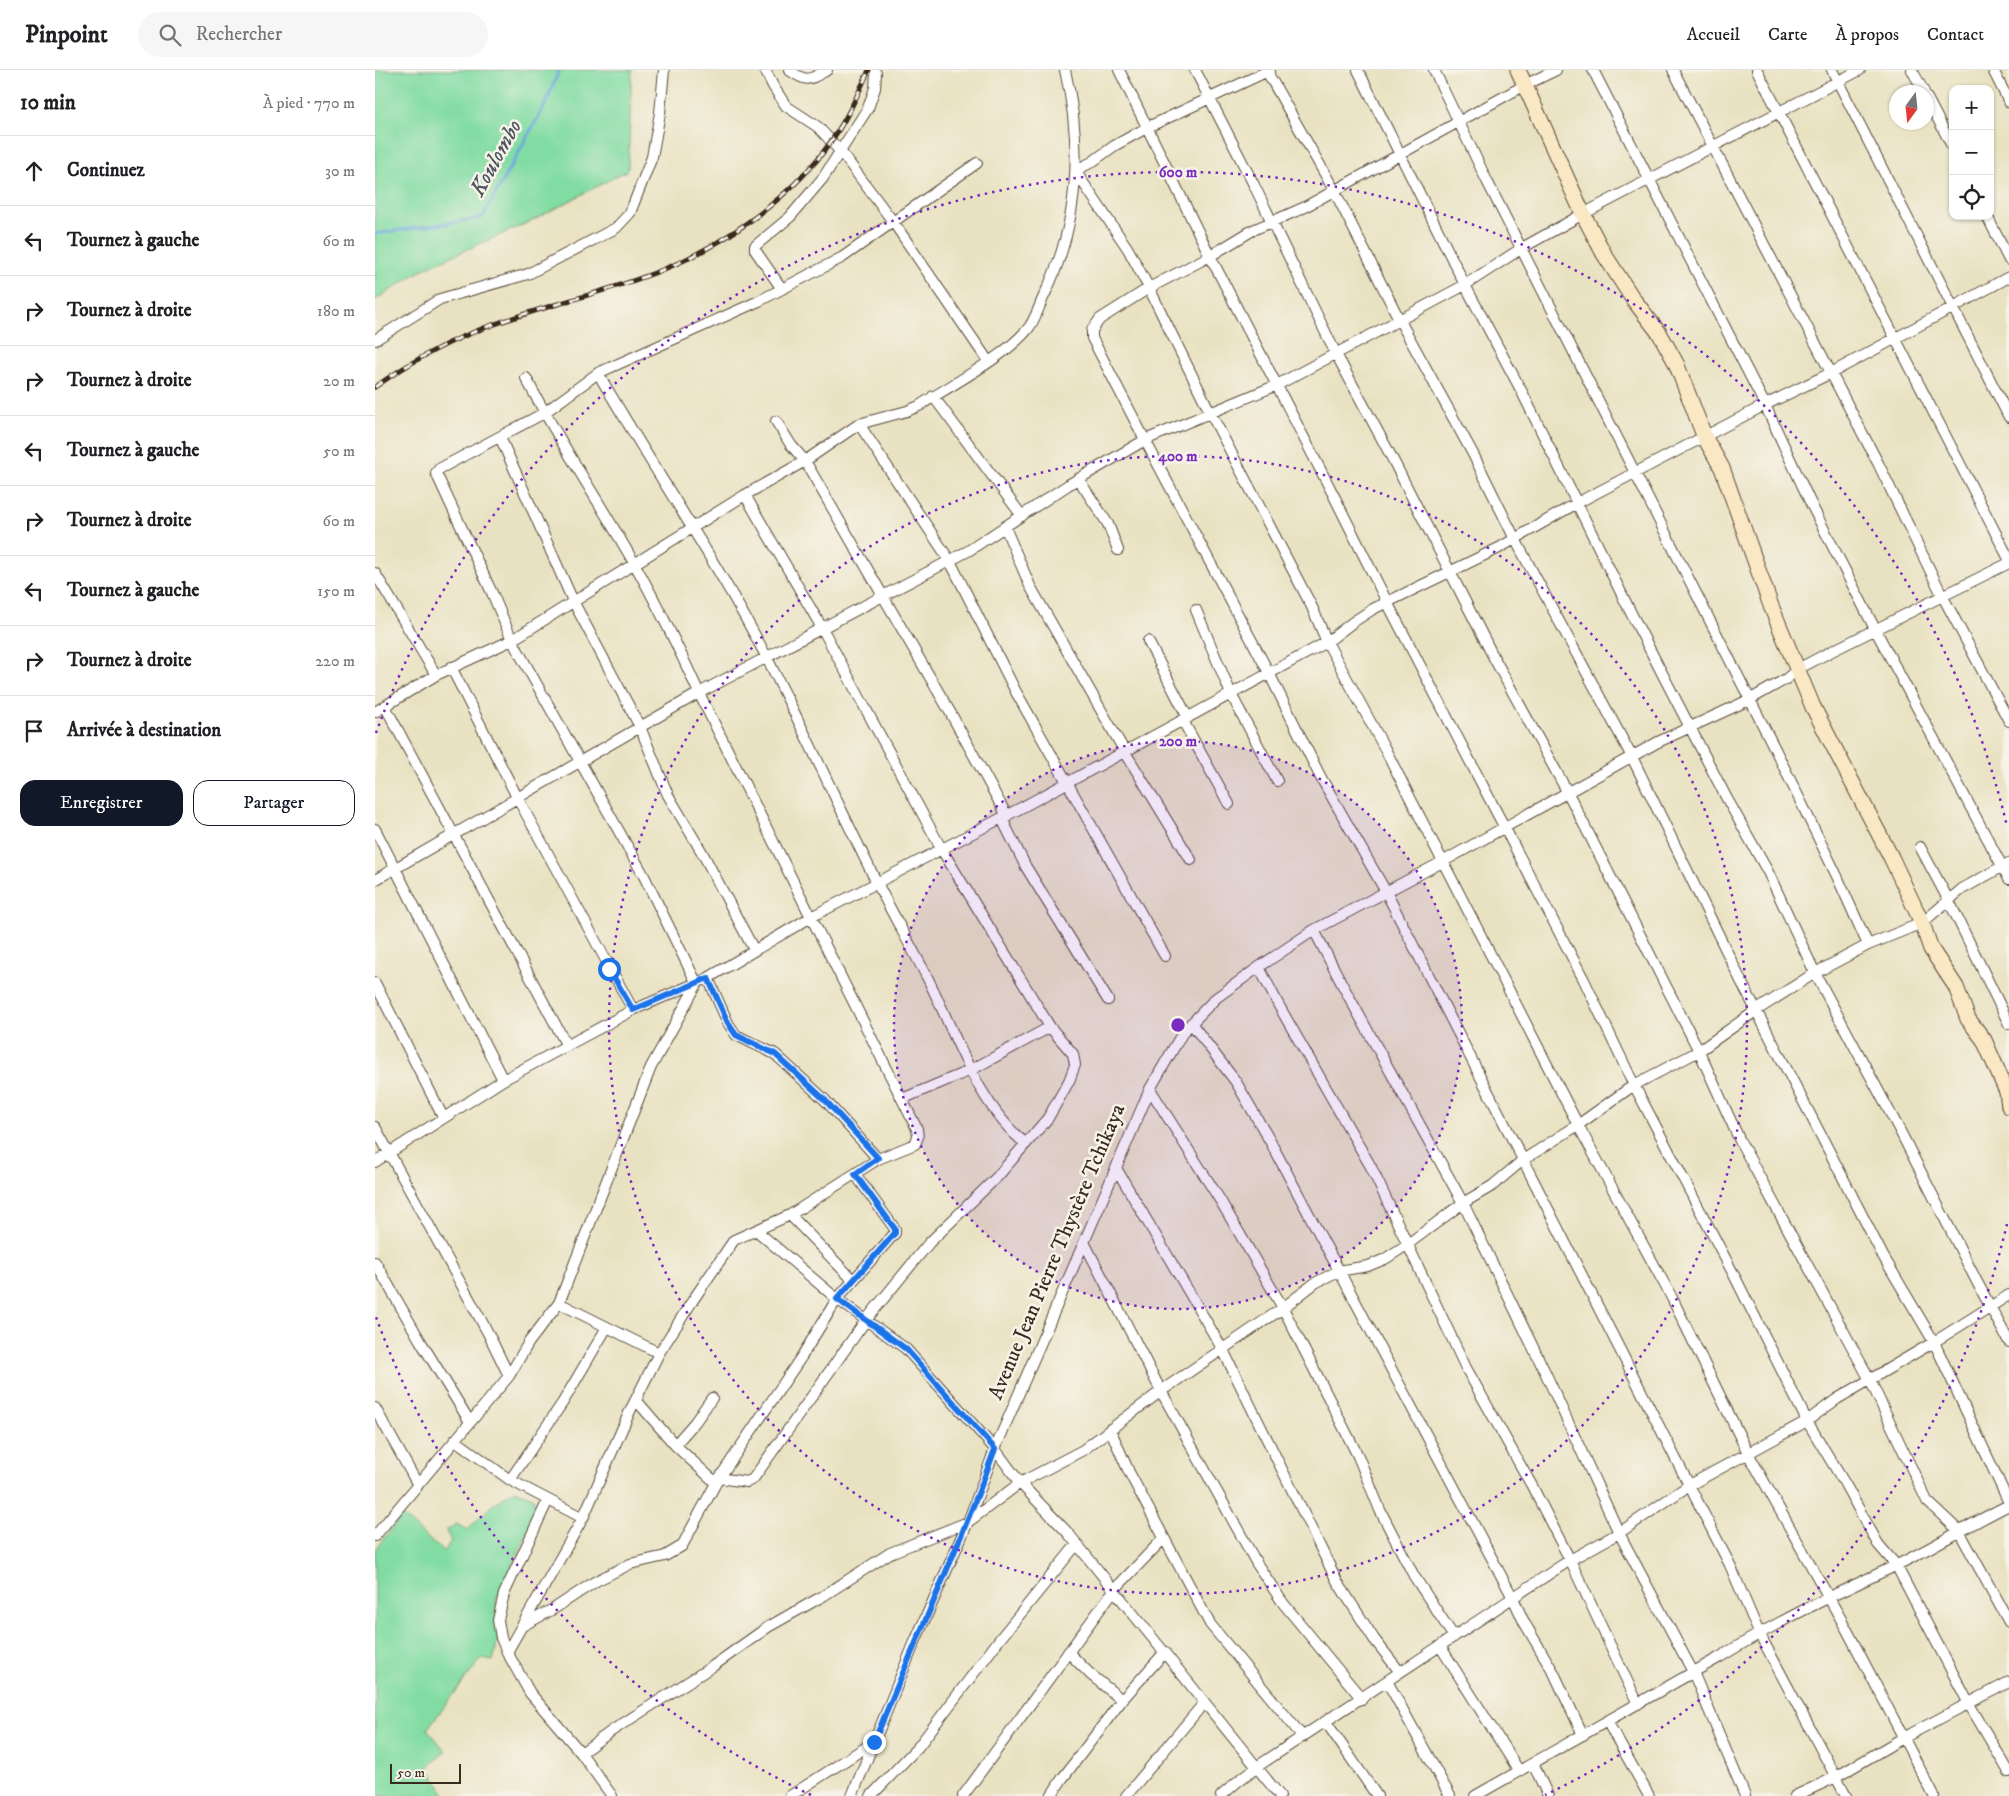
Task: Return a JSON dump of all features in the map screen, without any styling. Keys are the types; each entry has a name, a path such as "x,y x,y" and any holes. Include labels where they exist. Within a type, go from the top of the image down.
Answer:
{"street":[{"path":"375,340 440,299 528,274 617,228 630,213 652,156 660,114 664,70"},
{"path":"765,70 786,106 818,128 841,152 894,223 988,361"},
{"path":"789,70 805,80 809,80 827,70"},
{"path":"781,290 755,250 755,246 790,217 823,178 841,152 872,100 876,73 873,70"},
{"path":"375,712 436,674 512,640 573,600 745,495 805,461 859,424 907,411 933,396 988,361 1028,329 1051,282 1060,257 1072,210 1076,171 1073,104 1065,70"},
{"path":"1119,70 1210,256 1387,602 1584,980 1634,1085 1734,1275 1807,1420 1878,1544 1896,1565 1969,1704 2009,1772"},
{"path":"1195,70 1273,222 1336,354 1494,658 1567,793 1699,1051 1740,1141 1870,1380 1927,1501 1959,1531 2009,1622"},
{"path":"1358,70 1690,727 1768,872 1815,974 1900,1131 2009,1342"},
{"path":"1435,70 1459,123 1827,856 1868,945"},
{"path":"1518,70 1583,214 1609,261 1633,299 1660,334 1677,363 1705,438 1722,468 1771,606 1813,707 1862,799 1922,923 1931,949 1956,987 1968,1019 1983,1040 2008,1096"},
{"path":"1556,70 1334,190 1273,222 1253,230 1210,256 1149,288 1100,319 1092,330 1092,338 1269,673 1320,776 1386,892 1730,1566 1759,1633 1846,1796"},
{"path":"1593,70 1651,180 1875,629 2006,865 2009,879"},
{"path":"1673,70 1879,465 1943,595 2009,721"},
{"path":"1757,70 2009,561"},
{"path":"1832,70 2009,417"},
{"path":"375,880 699,693 968,551 1145,440 1277,385 1465,285 1522,248 1583,214 1860,70"},
{"path":"1912,70 1920,85"},
{"path":"1993,70 2009,102"},
{"path":"1076,171 1114,146 1147,128 1267,71 1334,190 1400,321 1473,454 1515,539 1632,757 1757,1010 1883,1256 1934,1342 2009,1504 1896,1565 1759,1633 1475,1796"},
{"path":"1934,111 1949,140"},
{"path":"697,984 644,876 512,640 437,473 439,469 544,413 598,373 781,290 843,257 977,163"},
{"path":"1076,171 1128,249 1149,288 1210,412 1311,605 1327,642 1444,862 1578,1124 1672,1298 1748,1453 1934,1796"},
{"path":"1989,220 2009,260"},
{"path":"375,1162 503,1080 633,1010 697,984 811,917 1067,784 1327,642 1353,622 1387,602 1451,573 1577,504 1831,373 2009,277"},
{"path":"598,373 732,595 767,658 877,883 927,977 979,1087 1017,1137 1026,1144"},
{"path":"507,1652 583,1518 635,1400 659,1352 734,1240 790,1215 878,1158 915,1144 918,1137 917,1129 699,693 669,628 634,564 544,413 526,378"},
{"path":"933,396 1022,516"},
{"path":"776,421 791,445 805,461 950,712 1004,817 1026,868 1108,1000"},
{"path":"859,424 949,561 1015,692 1165,956"},
{"path":"500,437 573,600 640,727 668,795 703,854 754,950"},
{"path":"1079,480 1108,524 1118,550"},
{"path":"635,1400 675,1445 718,1480 747,1482 753,1479 866,1320 929,1243 997,1176 1048,1118 1069,1081 1075,1065 1073,1054 1050,1027 942,850 822,628 745,495"},
{"path":"1005,527 1030,586 1125,752 1191,860"},
{"name":"Avenue Jean Pierre Thystère Tchikaya","path":"852,1796 913,1644 968,1522 995,1449 1150,1090 1183,1032 1191,1023 1216,998 1259,966 1315,930 1444,862 1632,757 1690,727 1749,700 1786,679 1798,669 2009,561"},
{"path":"375,573 436,674"},
{"path":"1196,610 1231,694 1277,782"},
{"path":"1148,640 1185,719 1229,804"},
{"path":"451,667 517,797 633,1010"},
{"path":"385,706 567,1046"},
{"path":"375,829 503,1080"},
{"path":"1919,847 1949,901 2009,1024"},
{"path":"581,1753 613,1730 713,1666 768,1626 823,1596 890,1553 968,1522 1020,1483 1083,1450 1161,1390 1223,1350 1315,1283 1339,1271 1368,1266 1385,1259 1409,1244 1463,1203 1492,1186 1523,1160 1634,1085 1699,1051 1757,1010 1815,974 1868,945 1922,923 1962,889 2006,865"},
{"path":"1315,930 1343,986 1463,1203 1545,1372 1619,1533 1693,1672 1745,1796"},
{"path":"1259,966 1282,1012 1371,1168 1409,1244 1466,1368 1532,1486 1570,1560 1638,1704"},
{"path":"708,978 728,1023 736,1035 775,1054 825,1100 878,1158"},
{"path":"375,983 443,1117"},
{"path":"375,1536 509,1376 529,1342 559,1303 651,1067 697,984"},
{"path":"1191,1023 1236,1082 1270,1141 1524,1622 1554,1673 1583,1735"},
{"path":"901,1099 971,1070 1050,1027"},
{"path":"1150,1090 1221,1200 1283,1308 1358,1456 1388,1526 1414,1576 1454,1636"},
{"path":"375,1127 488,1333 509,1376"},
{"path":"1117,1168 1223,1350 1337,1581 1374,1639 1400,1672"},
{"path":"523,1625 555,1608 596,1581 631,1564 665,1556 681,1546 718,1480 802,1356 837,1299 893,1236 895,1229 855,1174"},
{"path":"790,1215 853,1280"},
{"path":"757,1231 837,1299 906,1349 995,1449 1020,1483 1077,1544 1204,1703 1258,1766 1280,1796"},
{"path":"1084,1242 1161,1390 1257,1564 1283,1603 1362,1699"},
{"path":"375,1262 470,1422"},
{"path":"1222,1796 1258,1766 1570,1560 1619,1533 1688,1486 1807,1420 1837,1399 2009,1295"},
{"path":"559,1303 659,1352"},
{"path":"510,1480 563,1402 607,1327"},
{"path":"675,1445 712,1398"},
{"path":"375,1408 418,1485"},
{"path":"1110,1429 1129,1472 1210,1624 1303,1737"},
{"path":"455,1440 510,1480 583,1518"},
{"path":"548,1500 504,1594 498,1620 501,1638 531,1693 581,1753 612,1796"},
{"path":"963,1796 1114,1590 1164,1538"},
{"path":"871,1796 918,1746 999,1640 1077,1544"},
{"path":"1440,1646 1519,1771"},
{"path":"1068,1652 1090,1674 1122,1700"},
{"path":"1051,1796 1062,1778 1122,1700 1165,1652"},
{"path":"1387,1681 1450,1796"},
{"path":"1795,1796 1836,1777 1903,1738 2009,1682"},
{"path":"1126,1796 1204,1703"},
{"path":"1607,1721 1649,1796"},
{"path":"1326,1722 1377,1796"},
{"path":"790,1796 874,1742"},
{"path":"1533,1763 1548,1796"}],"green space":[{"path":"375,70 632,70 628,170 532,221 425,268 375,300"},
{"path":"514,1490 533,1497 537,1514 496,1600 498,1639 493,1661 481,1659 427,1729 446,1751 428,1767 446,1796 375,1796 375,1549 402,1516 444,1552 451,1541 446,1531 457,1524 467,1530 491,1506"}],"waterway":[{"name":"Koulombo","path":"375,234 482,218 546,103 559,70"}],"railway":[{"path":"375,387 423,356 461,337 521,315 639,279 686,260 733,233 778,199 816,161 843,123 869,70"}],"route":[{"path":"609,969 633,1010 708,978 728,1023 736,1035 775,1054 825,1100 878,1158 855,1174 895,1229 895,1233 837,1299 906,1349 995,1449 968,1522 913,1644 874,1742"}]}
